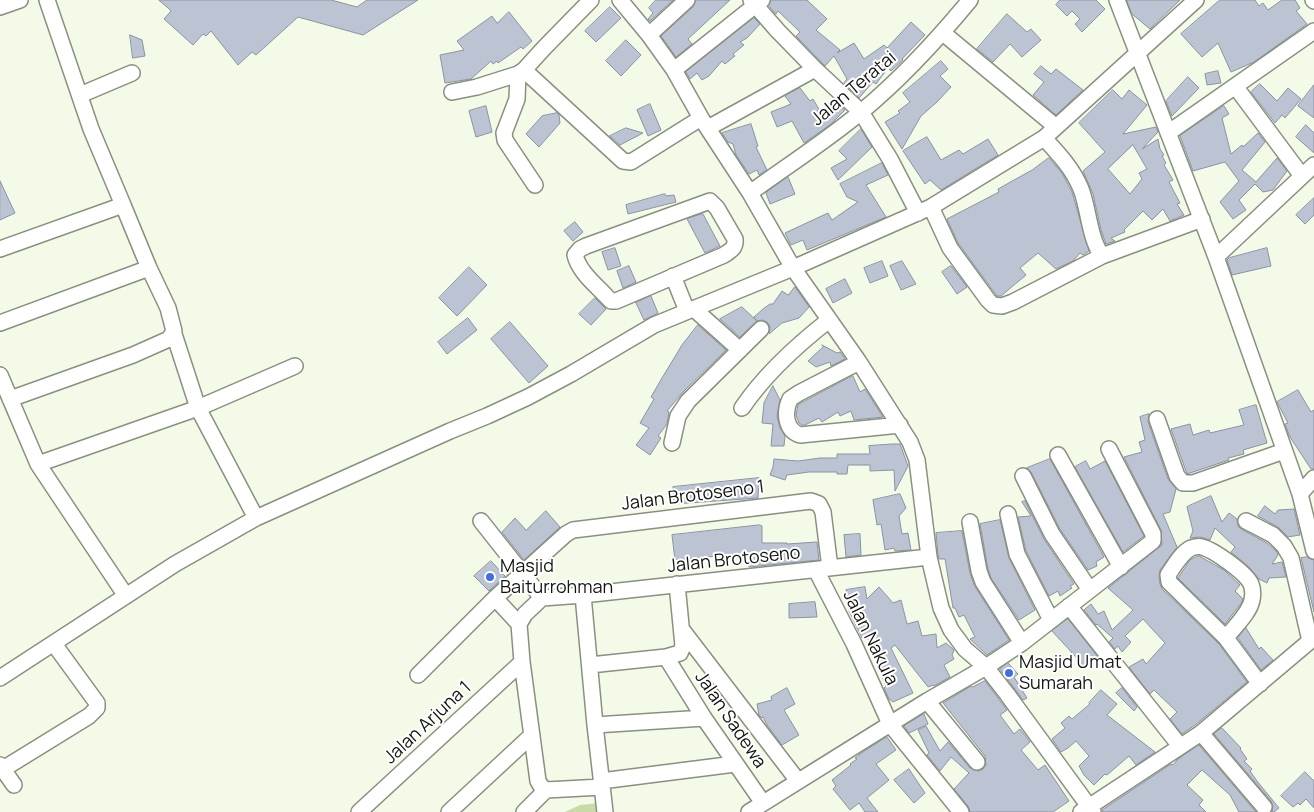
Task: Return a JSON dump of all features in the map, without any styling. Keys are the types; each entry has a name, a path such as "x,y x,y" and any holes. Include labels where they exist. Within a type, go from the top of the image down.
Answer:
{"street":[{"path":"0,7 20,0"},
{"path":"47,0 91,129 124,204 149,268 168,308 174,334 198,408 256,518"},
{"path":"452,92 477,87 521,72 591,0"},
{"path":"620,0 674,70 704,123 750,193 793,268 859,362 910,442 917,460 929,557 941,608 951,630 965,649 986,667 1048,749 1088,810 1201,733 1312,640 1291,558 1284,546 1273,536 1246,521"},
{"path":"648,35 687,0"},
{"name":"Jalan Teratai","path":"750,193 861,112 909,68 943,33 970,0"},
{"path":"1117,0 1216,257 1300,494 1314,551"},
{"path":"0,678 217,539 256,518 487,416 571,374 654,324 793,268 925,210 1044,138 1196,0"},
{"path":"674,70 756,2 814,69 861,112 950,248 993,305 1002,306 1013,302 1102,256 1202,219"},
{"path":"1168,133 1314,32"},
{"path":"943,33 1056,126"},
{"path":"521,72 623,161 631,162 704,123 814,69"},
{"path":"521,72 518,99 504,133 505,140 535,185"},
{"path":"80,95 132,73"},
{"path":"1235,86 1302,176"},
{"path":"1044,138 1061,156 1081,189 1095,243 1102,256"},
{"path":"1216,257 1314,165"},
{"path":"710,201 717,208 736,244 734,248 724,255 673,276 616,300 611,300 583,270 576,255 580,249 586,246 710,201"},
{"path":"0,250 124,204"},
{"path":"0,323 149,268"},
{"path":"673,276 690,310 740,350"},
{"path":"742,408 754,391 795,348 829,320"},
{"path":"672,443 678,416 688,401 761,329"},
{"path":"10,399 133,355 169,339 174,334"},
{"path":"859,362 793,396 788,403 787,414 790,428 800,435 900,425"},
{"path":"38,464 198,408 296,366"},
{"path":"0,375 38,464 126,596"},
{"path":"1157,418 1177,476 1183,483 1193,483 1284,451"},
{"path":"749,812 1022,643 1152,541 1154,538 1108,449"},
{"path":"1058,455 1120,566"},
{"path":"1023,476 1052,534 1090,590"},
{"path":"1300,494 1314,478"},
{"name":"Jalan Brotoseno 1","path":"418,675 495,598 566,534 573,530 811,501 819,504 823,512 823,569"},
{"path":"1008,514 1017,554 1051,620"},
{"path":"481,521 542,598 519,624"},
{"path":"970,522 983,582 1022,643"},
{"path":"1226,638 1252,600 1251,585 1239,570 1203,547 1191,548 1171,571 1168,579 1171,585 1226,638 1260,684"},
{"name":"Jalan Brotoseno","path":"542,598 929,557"},
{"name":"Jalan Nakula","path":"823,569 890,724 961,812"},
{"path":"590,664 666,657 677,655 683,650 683,632 677,584"},
{"path":"582,595 606,812"},
{"path":"495,598 519,624 536,774 541,786 546,790"},
{"path":"1069,606 1180,746"},
{"path":"683,632 798,781"},
{"path":"14,785 2,767 89,716 97,708 97,703 54,644"},
{"name":"Jalan Sadewa","path":"666,657 704,718 763,803"},
{"name":"Jalan Arjuna 1","path":"359,812 522,662"},
{"path":"927,701 977,762"},
{"path":"595,726 704,718"},
{"path":"1201,733 1264,808"},
{"path":"449,812 532,735"},
{"path":"524,812 546,790 602,784 736,764"}],"green space":[{"path":"599,803 601,812 565,812 580,805"}],"building":[{"path":"159,0 331,0 357,7 367,0 418,0 363,35 298,17 256,55 252,52 238,65 211,31 206,36 203,34 193,45 164,19 171,11"},
{"path":"656,0 673,0 650,21 648,19 653,13 649,8"},
{"path":"696,0 730,0 688,39 692,44 676,57 661,36 693,7"},
{"path":"771,0 807,0 827,19 816,30 840,50 837,53 854,43 864,59 884,45 887,48 911,22 925,35 903,60 891,71 888,68 876,84 873,82 859,98 844,83 847,79 834,56 825,66 796,36 800,32 778,11 776,14 769,6"},
{"path":"1060,0 1096,0 1105,9 1082,32 1075,24 1080,19 1072,11 1067,16 1056,5"},
{"path":"1127,0 1180,0 1150,29 1132,14"},
{"path":"1220,0 1255,0 1259,6 1263,3 1268,10 1282,0 1295,0 1300,8 1296,11 1307,24 1254,62 1231,72 1218,43 1202,57 1181,34"},
{"path":"610,7 621,18 596,42 585,31"},
{"path":"509,12 532,41 523,49 521,47 498,63 497,61 493,64 491,61 471,79 445,83 440,55 464,50 457,41 492,16 497,23"},
{"path":"1007,14 1027,32 1031,29 1041,40 1022,57 1010,44 993,62 977,49"},
{"path":"754,18 760,24 747,38 740,42 744,45 733,54 735,56 725,64 722,61 709,76 702,80 697,73 690,79 686,72"},
{"path":"130,35 142,40 145,56 133,58"},
{"path":"626,40 641,55 621,76 606,61"},
{"path":"941,61 948,69 940,76 951,87 921,116 902,149 885,122 900,113 898,111 910,102 903,93"},
{"path":"1041,66 1051,74 1056,69 1083,90 1056,115 1033,95 1044,82 1034,74"},
{"path":"1218,71 1221,83 1207,85 1205,74"},
{"path":"1188,77 1199,88 1172,116 1166,101"},
{"path":"1260,84 1277,101 1288,88 1301,99 1285,118 1282,115 1275,123 1251,92"},
{"path":"1314,85 1314,118 1298,106"},
{"path":"800,88 810,101 813,99 820,111 833,99 845,110 831,124 804,143 792,121 777,127 771,112 791,104 785,96"},
{"path":"1113,90 1122,99 1129,90 1147,105 1123,134 1156,127 1158,132 1142,149 1158,139 1160,149 1164,155 1162,156 1166,163 1164,165 1173,180 1169,182 1180,203 1177,204 1184,215 1170,221 1163,209 1152,220 1143,211 1124,230 1125,232 1111,238 1115,241 1106,244 1093,194 1083,171 1105,152 1079,123","holes":["1133,145 1147,169 1139,173 1142,179 1130,194 1108,169"]},
{"path":"650,104 661,130 648,136 637,110"},
{"path":"486,106 492,132 476,137 469,111"},
{"path":"1224,106 1229,114 1222,118 1231,154 1242,145 1243,147 1258,133 1265,142 1242,170 1256,182 1277,158 1287,171 1273,190 1263,192 1255,184 1239,200 1246,210 1233,219 1220,202 1239,181 1225,162 1193,171 1180,136"},
{"path":"557,113 560,123 539,147 526,134 542,116"},
{"path":"751,124 758,146 756,147 767,170 759,175 757,170 749,174 736,155 733,144 728,142 722,133"},
{"path":"1306,125 1314,133 1314,153 1296,137"},
{"path":"626,128 643,133 620,145 610,136"},
{"path":"861,129 872,147 838,180 831,168 847,159 839,151"},
{"path":"927,137 941,160 959,150 963,154 988,139 998,155 941,190 930,180 925,184 903,151"},
{"path":"1049,158 1062,173 1072,192 1089,251 1083,255 1080,253 1073,261 1056,269 1038,253 1020,268 1026,275 1001,296 997,296 958,243 947,219 999,192 998,189"},
{"path":"882,163 888,175 866,185 886,217 807,250 803,240 791,245 785,233 828,213 832,220 858,202 847,197 840,184"},
{"path":"788,177 795,194 770,204 766,193"},
{"path":"0,181 15,213 0,220"},
{"path":"665,194 666,196 674,195 676,202 628,214 626,205"},
{"path":"1314,198 1314,215 1305,224 1296,215"},
{"path":"703,214 720,246 705,253 687,219"},
{"path":"575,222 583,232 573,241 564,231"},
{"path":"615,248 621,266 608,270 602,252"},
{"path":"1267,248 1271,266 1232,275 1227,260 1229,258"},
{"path":"882,261 888,276 870,283 864,268"},
{"path":"902,261 916,284 901,290 890,266"},
{"path":"629,266 636,282 623,288 617,271"},
{"path":"951,266 967,287 957,294 942,272"},
{"path":"469,267 487,285 457,316 439,298"},
{"path":"845,279 852,293 833,303 826,289"},
{"path":"795,287 809,307 799,318 782,323 769,334 770,327 768,323 763,320 757,321 754,317 770,304 773,304 782,291 788,295"},
{"path":"651,296 658,313 644,320 636,303"},
{"path":"595,298 606,309 591,325 579,314"},
{"path":"742,307 757,321 740,337 720,319"},
{"path":"468,318 477,330 447,354 438,342"},
{"path":"510,322 548,366 529,383 491,339"},
{"path":"698,325 726,350 684,391 667,411 669,412 667,424 658,436 661,438 650,455 636,445 649,428 640,423 654,399 651,397 662,378 682,345"},
{"path":"822,345 837,353 840,352 845,359 831,366 830,362 816,367 808,361 823,347"},
{"path":"853,376 860,392 865,389 883,417 854,420 851,411 840,416 838,412 822,422 819,418 805,425 799,423 796,415 798,405"},
{"path":"773,386 780,400 777,416 780,428 785,436 784,446 771,446 773,424 762,423 764,403"},
{"path":"1298,390 1311,412 1314,410 1314,469 1311,469 1290,437 1285,424 1288,423 1277,402"},
{"path":"1256,405 1267,443 1243,450 1244,454 1228,458 1229,460 1187,474 1171,429 1190,424 1193,435 1209,430 1210,433 1244,425 1239,410"},
{"path":"1149,414 1148,422 1168,479 1176,489 1170,512 1163,514 1177,547 1160,570 1160,584 1162,589 1219,644 1247,682 1182,734 1170,719 1177,712 1154,690 1150,694 1129,667 1143,659 1146,664 1165,643 1143,619 1125,636 1131,642 1122,652 1118,646 1115,649 1109,642 1113,638 1096,625 1084,610 1091,604 1098,614 1104,611 1112,630 1133,610 1108,588 1162,545 1161,530 1124,457 1142,452 1139,442 1145,440 1140,417"},
{"path":"900,444 908,466 895,491 894,470 870,471 870,465 848,465 847,474 809,472 787,475 785,480 770,475 774,459 798,461 837,458 837,454 870,454 869,446"},
{"path":"1050,459 1104,557 1096,562 1097,566 1088,570 1060,529 1031,472 1027,468"},
{"path":"1086,461 1090,469 1105,461 1144,536 1123,552 1075,467"},
{"path":"759,478 758,498 674,504 673,487"},
{"path":"900,494 906,508 899,516 902,534 908,533 911,550 895,551 894,548 885,550 881,524 877,525 873,500"},
{"path":"1211,496 1222,522 1229,513 1237,519 1238,526 1241,529 1267,543 1277,552 1278,555 1272,564 1282,562 1286,577 1269,578 1267,583 1259,579 1249,567 1231,552 1235,547 1215,528 1210,540 1200,537 1190,538 1193,531 1187,507"},
{"path":"1025,501 1044,539 1074,584 1070,586 1072,588 1060,596 1058,591 1049,596 1026,551 1018,517 1031,516 1022,502"},
{"path":"1265,506 1275,514 1278,510 1294,509 1300,535 1288,537 1278,527 1258,516"},
{"path":"546,511 560,527 524,560 502,532 515,518 526,530"},
{"path":"1000,520 1009,558 1035,610 1019,620 991,578 988,569 980,524"},
{"path":"762,526 762,543 817,542 819,560 749,567 749,553 675,560 672,535"},
{"path":"962,531 974,585 1009,640 987,655 970,639 975,637 964,615 959,617 955,608 953,608 945,559 939,559 938,555 936,533"},
{"path":"860,534 861,555 846,557 844,535"},
{"path":"1199,556 1224,570 1240,585 1235,591 1243,599 1242,602 1225,624 1178,578 1190,560"},
{"path":"1307,557 1314,560 1314,612 1301,558"},
{"name":"Masjid Baiturrohman","path":"491,561 505,576 489,591 474,576"},
{"path":"865,587 867,599 879,587 893,603 901,600 907,624 918,621 922,636 936,634 937,648 946,643 954,650 952,655 954,659 944,665 950,677 934,686 928,687 895,645 891,648 913,693 893,702 889,699 884,688 886,686 876,663 884,659 866,637 862,638 849,611 846,590"},
{"path":"815,602 817,617 789,618 789,604"},
{"path":"1068,619 1098,657 1086,668 1052,631"},
{"path":"1246,628 1259,649 1261,647 1273,660 1261,670 1238,638"},
{"path":"1008,663 1018,674 1014,677 1027,698 1023,700 1000,669"},
{"path":"985,681 1007,710 1000,715 1014,734 1020,729 1030,742 1021,750 1038,770 1045,765 1069,801 1053,812 970,812 968,806 954,789 969,773 951,757 940,771 927,755 929,753 918,730 926,726 940,751 948,742 970,768 978,771 983,769 986,765 985,756 943,703 971,686"},
{"path":"787,688 795,704 784,710 799,735 782,745 763,717 759,715 757,704 772,700 771,697"},
{"path":"1122,688 1137,707 1134,711 1116,693"},
{"path":"1101,690 1117,704 1107,715 1155,752 1136,765 1129,756 1094,785 1084,775 1079,766 1089,756 1076,741 1061,752 1052,739 1065,728 1061,723 1069,716 1072,719 1090,704"},
{"path":"924,714 928,724 909,733 904,726"},
{"path":"1222,728 1241,748 1247,759 1244,761 1252,769 1250,771 1279,808 1274,812 1272,812 1273,806 1271,801 1214,734"},
{"path":"887,737 896,750 876,764 889,780 867,798 878,812 865,812 859,803 850,810 833,789 836,786 832,780 851,765 857,759 855,758"},
{"path":"1199,745 1256,812 1239,812 1230,795 1202,770 1187,785 1203,800 1199,805 1206,812 1102,812 1102,810 1171,764 1173,765 1177,760"},
{"path":"909,769 925,793 914,803 894,780"},
{"path":"1305,772 1314,781 1314,808 1306,799 1300,805 1298,803 1293,807 1281,796"}],"place":[{"name":"Masjid Baiturrohman","path":"490,577"},
{"name":"Masjid Umat Sumarah","path":"1009,673"}]}
